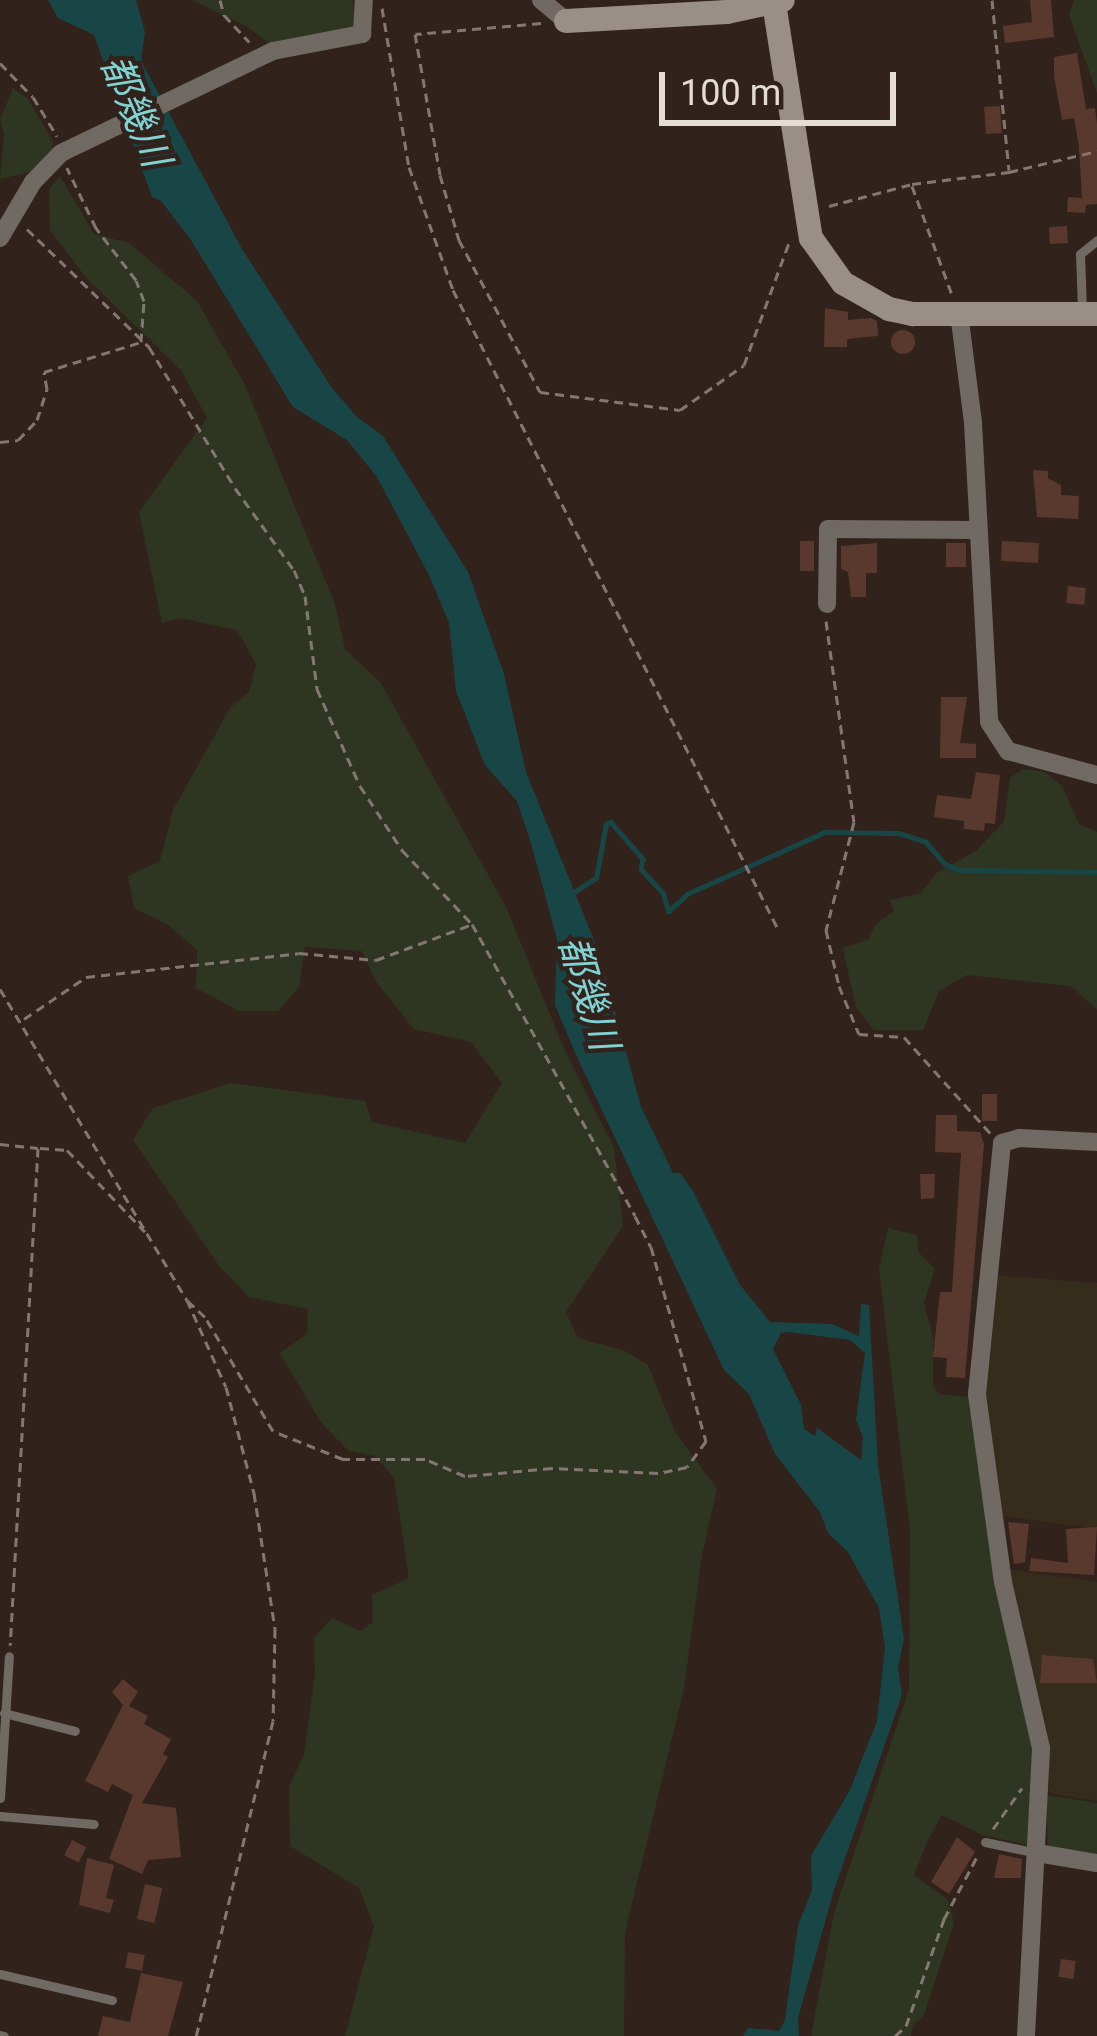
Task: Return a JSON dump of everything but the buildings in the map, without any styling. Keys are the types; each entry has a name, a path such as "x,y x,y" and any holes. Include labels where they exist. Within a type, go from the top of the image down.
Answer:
{"street":[{"path":"0,238 32,182 61,152 288,45 362,34 364,0"},
{"path":"541,0 566,21 727,12 779,2 807,212 823,261 863,297 913,314 1090,314"},
{"path":"958,313 973,423 989,722 1008,751 1097,775"},
{"path":"827,604 828,529 978,530"},
{"path":"1026,2036 1041,1748 1003,1582 977,1394 1002,1143 1019,1138 1097,1142"},
{"path":"1037,1852 1097,1862"}],"lane":[{"path":"1090,314 1080,254 1097,240"},
{"path":"0,1798 9,1656"},
{"path":"4,1713 75,1731"},
{"path":"0,1816 94,1824"},
{"path":"985,1842 1037,1852"},
{"path":"0,1974 112,2000"}],"path":[{"path":"220,0 224,15 261,56"},
{"path":"381,0 399,127 453,290 778,931"},
{"path":"992,0 1009,172"},
{"path":"566,21 415,34 440,175 459,240 540,392 680,410 744,364 798,218 807,212 912,184 1009,172 1097,151"},
{"path":"0,63 53,125 96,228 125,259 136,280 144,301 141,342"},
{"path":"912,184 958,313"},
{"path":"13,216 141,342 177,388 236,488 294,570 305,596 317,689 360,786 402,850 472,924 651,1247 704,1418 706,1441 688,1467 658,1473 552,1468 465,1476 425,1459 343,1459 273,1431 205,1317 187,1300"},
{"path":"0,442 18,440 37,420 47,389 44,372 141,342"},
{"path":"827,604 854,822 826,930 853,1028 868,1037 904,1037 1002,1143"},
{"path":"23,1019 86,976 299,953 376,960 472,924"},
{"path":"0,989 54,1086 187,1300 226,1387 243,1442 270,1586 276,1661 266,1768 196,2036"},
{"path":"0,1144 67,1150 148,1234"},
{"path":"9,1656 38,1148"},
{"path":"895,2036 906,2026 944,1918 985,1842 1005,1808 1041,1772"}],"shaded area":[{"path":"993,1275 1097,1283 1097,1529 997,1515 983,1409"},
{"path":"1007,1569 1097,1582 1097,1801 1049,1793 1045,1724"}],"green space":[{"path":"192,0 353,0 355,28 268,43 248,27"},
{"path":"1074,0 1097,0 1097,93 1069,15"},
{"path":"13,88 27,98 53,141 51,155 30,172 0,179 4,134 0,120"},
{"path":"60,176 94,234 129,243 197,301 244,383 335,604 345,649 381,683 507,909 562,1044 614,1148 623,1226 566,1312 578,1338 625,1351 648,1365 675,1432 717,1489 702,1555 684,1688 625,1933 624,2036 345,2036 374,1926 359,1888 290,1846 289,1787 304,1754 315,1674 314,1638 332,1618 361,1631 373,1622 372,1595 409,1578 394,1478 375,1456 349,1451 320,1421 280,1353 307,1334 308,1309 249,1297 220,1267 133,1140 153,1108 231,1083 365,1101 372,1122 465,1143 502,1083 471,1042 414,1029 375,980 362,951 305,947 299,987 278,1011 239,1011 196,988 197,950 167,924 134,908 128,876 160,861 173,810 230,708 249,692 256,664 237,630 181,618 162,623 139,512 207,418 181,370 87,279 50,230 49,189"},
{"path":"1023,769 1045,772 1062,786 1079,824 1097,832 1097,1009 1070,986 967,975 939,991 923,1030 874,1030 856,1008 843,948 869,939 875,925 894,911 890,900 919,894 938,872 976,851 1004,822 1010,778"},
{"path":"888,1228 917,1235 918,1252 935,1269 924,1303 933,1338 933,1386 939,1394 969,1397 1041,1721 1028,1845 982,1835 942,1815 928,1840 914,1875 948,1900 954,1923 923,2018 913,2025 911,2036 811,2036 834,1913 909,1689 910,1530 879,1269"},
{"path":"1046,1795 1097,1803 1097,1858 1048,1847"}],"water":[{"name":"都幾川","path":"48,0 136,0 145,32 141,61 242,249 332,388 357,417 383,436 468,572 504,674 526,772 600,955 641,1107 673,1173 680,1173 693,1191 740,1285 770,1322 832,1324 859,1336 861,1304 869,1305 878,1465 904,1639 898,1667 902,1695 834,1890 798,2018 799,2036 743,2036 748,2028 779,2031 785,2020 798,1925 812,1890 811,1856 850,1790 877,1721 885,1647 879,1608 848,1552 828,1533 820,1512 775,1454 749,1394 724,1370 577,1057 555,1005 557,939 530,840 517,801 485,765 456,691 449,623 429,575 377,477 347,440 293,407 191,240 161,201 152,197 94,35 58,18","holes":["789,1332 850,1340 865,1353 856,1420 863,1437 861,1460 817,1428 815,1436 804,1429 801,1405 773,1349 781,1333"]}],"waterway":[{"path":"571,894 596,878 606,824 611,822 643,859 641,869 663,893 669,911 687,894 825,832 899,833 926,842 945,864 960,870 1097,872"}]}
